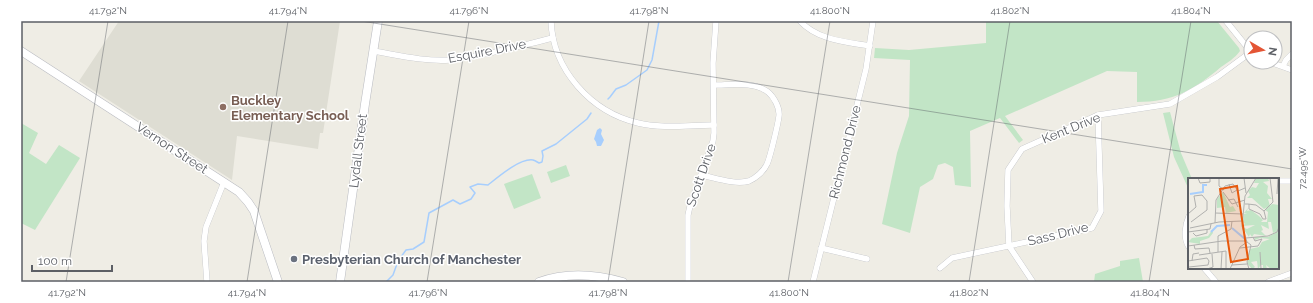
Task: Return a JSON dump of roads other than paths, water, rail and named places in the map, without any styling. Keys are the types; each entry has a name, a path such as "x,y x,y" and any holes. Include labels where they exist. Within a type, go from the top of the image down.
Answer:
{"street":[{"name":"Lydall Street","path":"340,282 378,21"},
{"path":"551,21 556,50 562,63 575,84 589,99 606,110 624,119 639,124 660,126 714,125"},
{"name":"Scott Drive","path":"688,282 688,215 713,141 714,40 716,21"},
{"path":"800,21 803,25 821,35 838,41 870,46"},
{"name":"Richmond Drive","path":"812,282 858,100 870,46 873,21"},
{"path":"1226,21 1243,42"},
{"name":"Esquire Drive","path":"373,51 420,59 449,60 493,52 553,38"},
{"name":"Vernon Street","path":"21,51 239,192 254,211 278,282"},
{"path":"1292,54 1283,66 1292,70"},
{"name":"Kent Drive","path":"1009,246 1007,206 1008,170 1022,149 1098,115 1170,104 1217,77 1243,58"},
{"path":"701,175 737,182 750,180 760,174 768,164 779,115 776,102 769,93 758,86 714,85"},
{"name":"Sass Drive","path":"940,268 952,258 1092,228 1101,211 1098,115"},
{"path":"1279,181 1292,181"},
{"path":"207,282 204,241 206,226 224,182"},
{"path":"1188,219 1186,224 1186,242 1188,245"},
{"path":"1009,246 1033,282"},
{"path":"820,248 867,259"},
{"path":"1205,269 1216,282"},
{"path":"1268,282 1292,273"},
{"path":"538,282 555,277 575,274 610,278 623,282"}],"water":[{"path":"600,128 602,130 601,134 604,140 601,146 597,146 594,139 597,130"}],"waterway":[{"path":"608,99 616,89 626,85 647,70 652,60 659,21"},
{"path":"386,282 393,275 398,261 406,250 413,249 424,242 429,213 453,200 460,204 471,199 475,193 470,187 478,184 488,185 497,177 522,162 528,160 533,160 539,163 542,162 542,151 556,144 587,119 591,113"}],"place":[{"name":"Buckley Elementary School","path":"223,107"},
{"name":"Presbyterian Church of Manchester","path":"294,259"}]}
